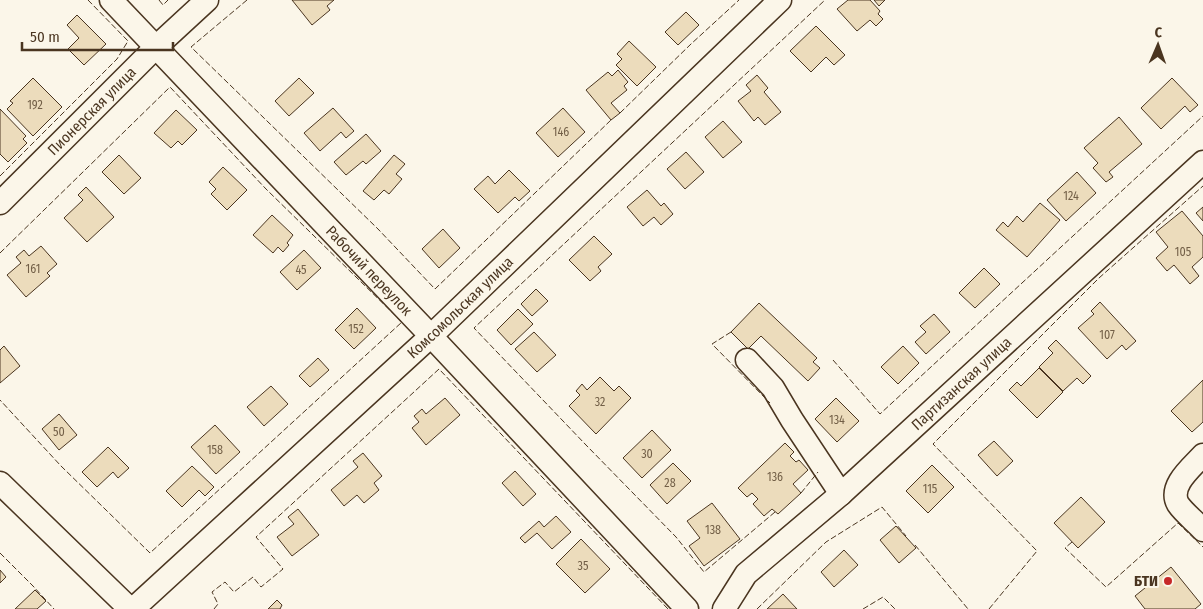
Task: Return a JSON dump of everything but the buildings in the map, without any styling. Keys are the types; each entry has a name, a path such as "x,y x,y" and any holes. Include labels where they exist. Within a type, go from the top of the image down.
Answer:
{"street":[{"name":"Рабочий переулок","path":"111,0 431,336 687,609"},
{"name":"Пионерская улица","path":"0,203 156,47 207,0"},
{"name":"Комсомольская улица","path":"132,609 431,336 780,0"},
{"name":"Партизанская улица","path":"724,609 746,574 841,494 1203,162"},
{"path":"747,360 773,388 841,494"},
{"path":"1203,455 1178,484 1176,493 1178,504 1203,530"},
{"path":"0,483 132,609"}],"fence":[{"path":"0,176 117,59 128,41 88,0"},
{"path":"159,0 163,5 168,0"},
{"path":"247,0 191,47 378,229 435,289 611,120"},
{"path":"620,113 739,0"},
{"path":"775,512 704,572 676,537 474,328 825,0"},
{"path":"0,253 170,87 266,189 402,322 150,553 61,466 0,400"},
{"path":"833,360 880,414 1203,116"},
{"path":"989,609 1037,551 933,444 1099,278 1203,186"},
{"path":"731,332 712,344 770,403"},
{"path":"214,609 218,604 212,592 225,582 234,592 253,577 261,587 283,569 256,537 439,369 668,609"},
{"path":"801,493 818,472"},
{"path":"757,609 826,542 882,507 906,536"},
{"path":"1072,542 1065,548 1106,587 1178,523 1203,547"},
{"path":"915,545 968,609"},
{"path":"0,553 54,609"},
{"path":"863,609 883,597 895,609"}],"place":[{"name":"БТИ","path":"1168,581"}]}
